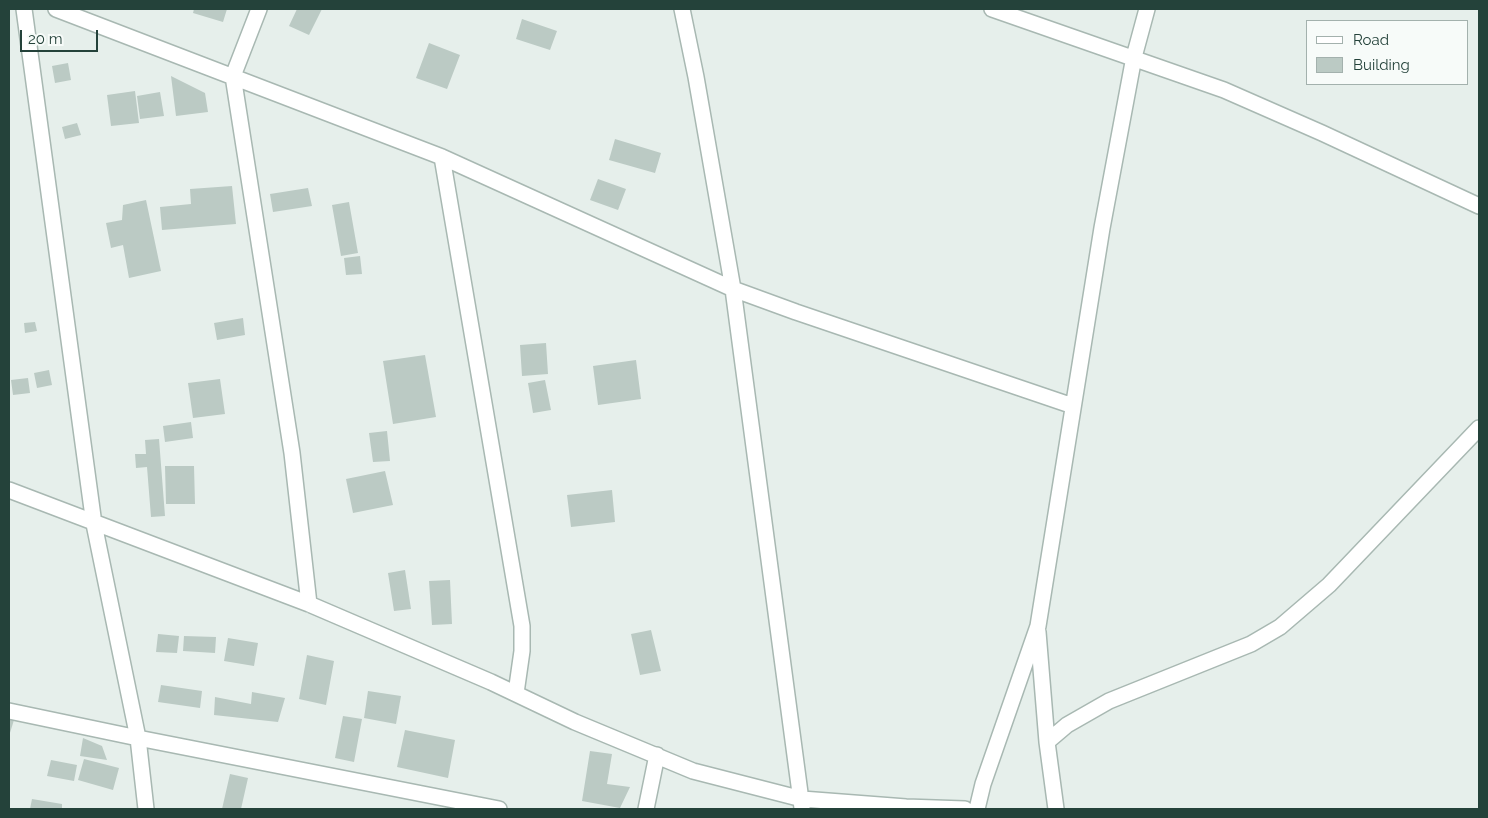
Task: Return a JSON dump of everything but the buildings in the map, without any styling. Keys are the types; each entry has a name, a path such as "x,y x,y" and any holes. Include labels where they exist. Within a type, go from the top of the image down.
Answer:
{"street":[{"path":"24,9 94,524 138,738 146,809"},
{"path":"56,9 442,157 733,289 1074,406"},
{"path":"260,9 233,76 292,453 309,604"},
{"path":"682,9 696,77 733,289 802,804"},
{"path":"992,9 1027,15 1224,90 1479,206"},
{"path":"977,809 983,784 1038,626 1102,228 1134,57 1147,9"},
{"path":"442,157 522,626 522,651 516,693"},
{"path":"1047,742 1067,725 1109,701 1243,648 1280,627 1330,585 1479,428"},
{"path":"9,490 94,524 309,604 516,693 575,722 693,771 802,804 965,809"},
{"path":"1038,626 1047,742 1056,809"},
{"path":"9,711 499,809"},
{"path":"646,809 657,755"}]}
